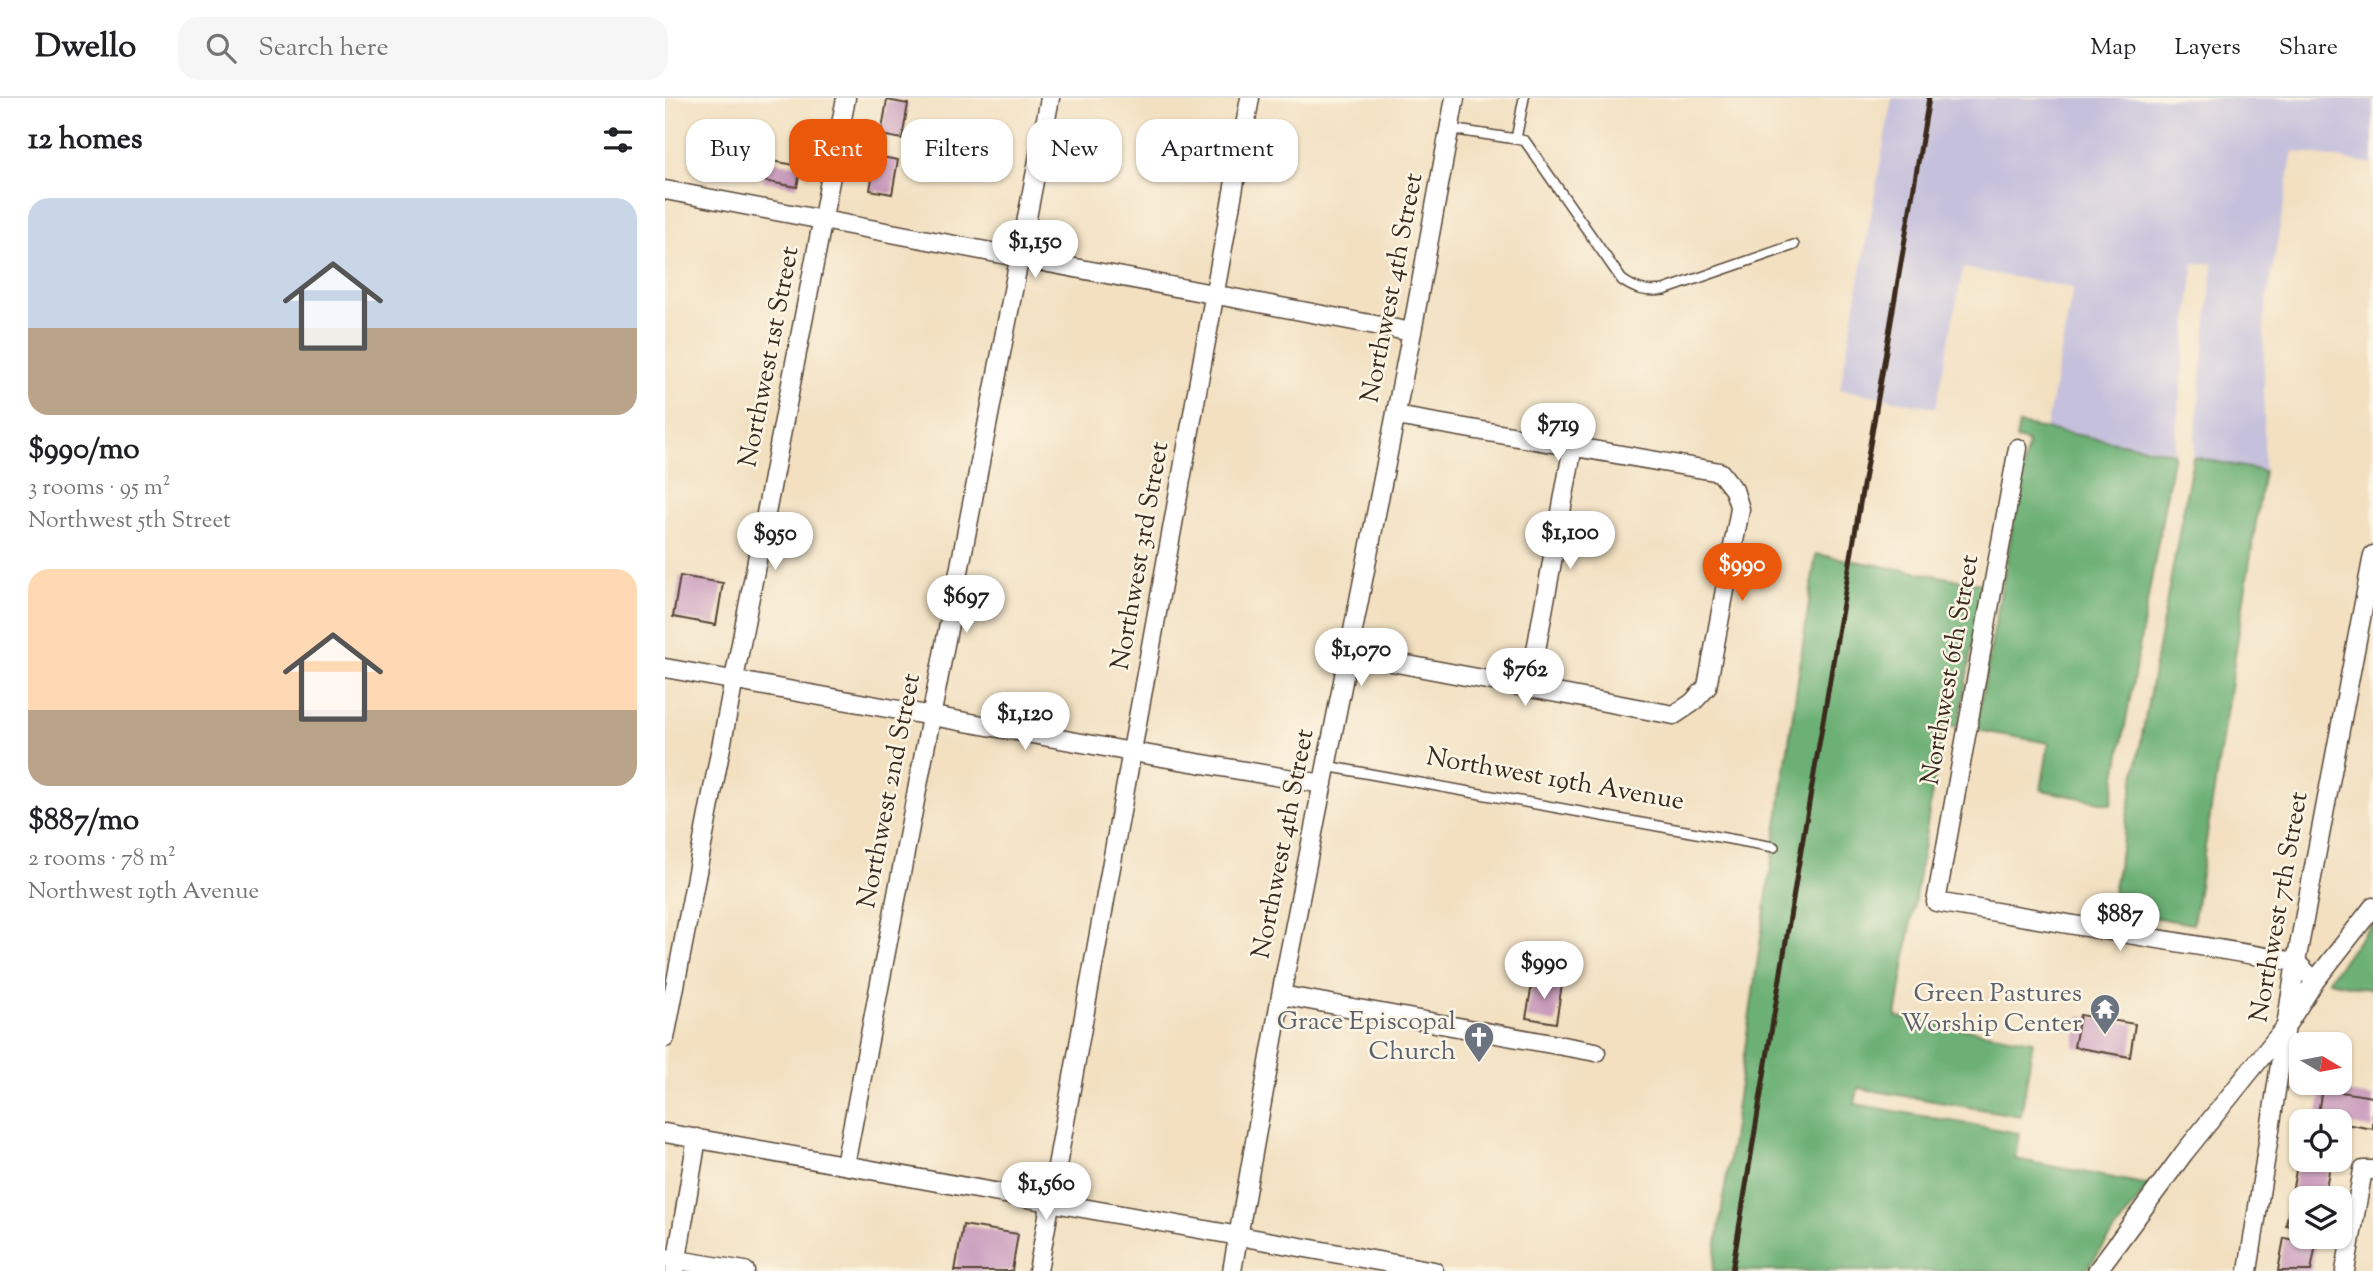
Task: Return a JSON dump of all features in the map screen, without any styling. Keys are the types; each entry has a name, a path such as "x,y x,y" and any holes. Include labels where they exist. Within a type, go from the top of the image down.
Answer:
{"street":[{"name":"Northwest 1st Street","path":"665,1038 846,98"},
{"name":"Northwest 2nd Street","path":"845,1165 1049,98"},
{"name":"Northwest 3rd Street","path":"1038,1271 1250,98"},
{"name":"Northwest 4th Street","path":"1232,1271 1281,995 1396,416 1455,98"},
{"path":"665,190 1412,332"},
{"path":"1349,654 1674,715 1692,703 1707,687 1740,509 1734,490 1720,472 1396,416"},
{"path":"1529,689 1573,446"},
{"name":"Northwest 6th Street","path":"2018,447 1936,902 2295,962"},
{"name":"Northwest 7th Street","path":"2248,1271 2295,962 2373,555"},
{"path":"665,668 1323,784"},
{"path":"2097,1271 2184,1153 2284,1029 2315,981 2373,907"},
{"path":"2295,962 2315,981"},
{"path":"1281,995 1596,1052"},
{"path":"665,1133 1434,1271"},
{"path":"697,1138 673,1263 745,1271"},
{"path":"2345,1271 2363,1170 2373,1170"}],"lane":[{"path":"1516,139 1524,98"},
{"path":"1450,129 1525,141 1622,280 1634,289 1649,292 1664,290 1794,245"},
{"name":"Northwest 19th Avenue","path":"1326,766 1774,847"}],"shaded area":[{"path":"1892,98 2373,98 2373,164 2293,151 2264,318 2264,471 2193,457 2213,264 2194,263 2174,453 2046,429 2073,288 1963,268 1936,408 1840,389"}],"green space":[{"path":"2019,424 2174,453 2111,804 2041,790 2049,743 1976,730 2028,442 2016,439"},
{"path":"2193,457 2264,471 2193,924 2110,910"},
{"path":"1816,554 1983,584 1958,727 1943,725 1896,1017 2033,1041 2021,1116 1858,1088 1855,1104 2019,1133 2015,1159 2149,1185 2085,1271 1713,1271"},
{"path":"2373,922 2373,990 2329,981 2328,980"}],"building":[{"path":"887,100 908,104 905,119 901,119 901,139 887,136 887,119 884,119"},
{"path":"887,158 898,160 892,194 870,190 871,182 887,182"},
{"path":"775,162 789,164 789,182 798,182 797,187 769,182 775,182"},
{"path":"680,576 723,583 716,625 673,617"},
{"path":"1533,979 1562,984 1556,1023 1526,1018"},
{"name":"Green Pastures Worship Center","path":"2080,1015 2135,1024 2130,1057 2074,1047"},
{"path":"2352,1094 2373,1097 2373,1129 2352,1125 2352,1109 2319,1109 2321,1096 2352,1096"},
{"path":"2296,1172 2329,1172 2326,1186 2293,1186"},
{"path":"963,1225 1018,1234 1012,1271 955,1271"},
{"path":"2284,1238 2289,1239 2289,1249 2315,1249 2311,1271 2278,1271"}],"railway":[{"path":"1732,1271 1929,98"}],"place":[{"name":"Green Pastures Worship Center","path":"2105,1036"},
{"name":"Grace Episcopal Church","path":"1479,1064"}]}
